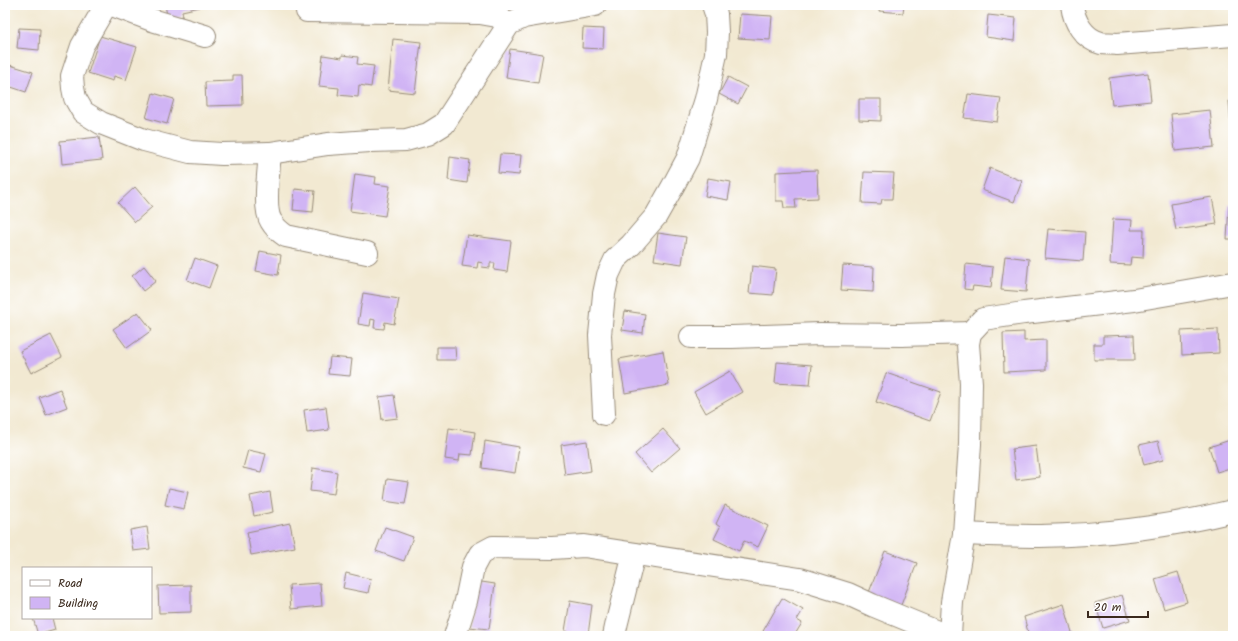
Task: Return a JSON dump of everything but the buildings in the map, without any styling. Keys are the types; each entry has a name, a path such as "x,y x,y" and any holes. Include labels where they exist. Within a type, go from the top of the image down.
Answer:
{"street":[{"path":"106,5 82,46 72,76 75,98 84,112 101,123 144,140 190,152 222,154 270,153 328,144 406,140 428,134 444,124 509,24 524,17 595,5"},
{"path":"112,5 152,20 205,36"},
{"path":"604,414 600,335 604,294 608,274 615,260 631,245 656,216 674,186 688,158 706,99 716,54 716,14 713,5"},
{"path":"1072,5 1073,13 1078,26 1087,37 1100,43 1117,44 1233,35"},
{"path":"307,11 480,13 497,16 509,24"},
{"path":"270,153 267,202 270,219 275,228 286,236 367,253"},
{"path":"454,636 466,601 474,567 480,554 493,547 552,548 584,546 800,579 848,594 948,636 952,602 964,534 970,444 971,382 968,344 970,333 983,319 1024,312 1134,300 1233,283"},
{"path":"691,337 970,333"},
{"path":"964,534 1041,536 1119,531 1200,519 1233,511"},
{"path":"614,636 634,554"}]}
